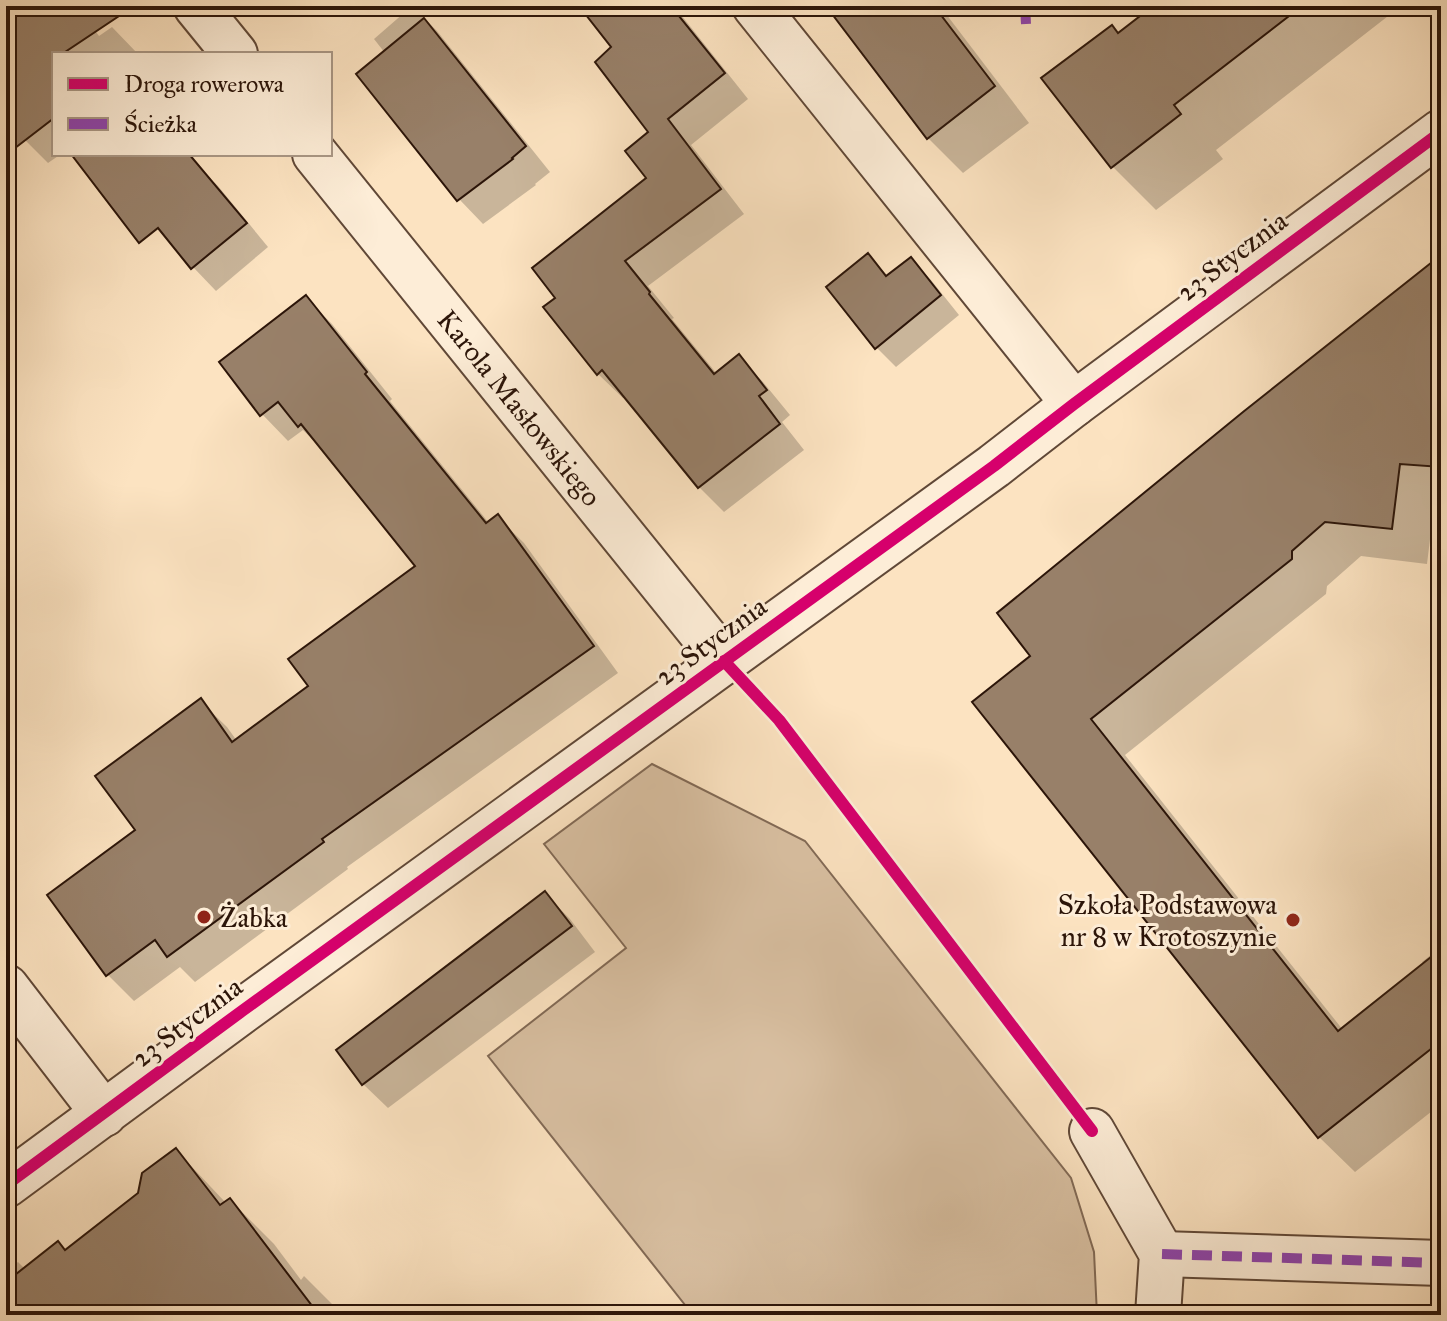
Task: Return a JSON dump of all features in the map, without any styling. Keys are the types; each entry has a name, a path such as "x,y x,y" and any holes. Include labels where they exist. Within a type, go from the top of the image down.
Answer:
{"street":[{"path":"196,6 233,52"},
{"path":"755,6 1074,404"},
{"name":"23 Stycznia","path":"6,1185 994,466 1441,132"},
{"name":"Karola Masłowskiego","path":"317,156 724,661"},
{"path":"16,1000 104,1114"},
{"path":"1092,1131 1162,1254 1158,1315"},
{"path":"1162,1254 1441,1263"}],"shaded area":[{"path":"652,764 805,841 1071,1178 1094,1252 1097,1315 693,1315 488,1056 626,948 544,844"}],"building":[{"path":"6,6 134,6 65,52 52,52 52,120 6,155"},
{"path":"579,6 671,6 725,73 668,119 721,189 625,261 714,374 739,354 767,390 759,396 780,424 698,488 602,370 597,375 543,307 555,298 532,268 646,178 625,151 648,132 595,62 611,47"},
{"path":"826,6 934,6 995,86 927,139"},
{"path":"1153,6 1302,6 1174,105 1181,114 1111,168 1041,78 1112,25 1118,33"},
{"path":"424,18 526,146 457,201 356,74"},
{"path":"73,156 191,156 247,223 191,269 158,228 139,243"},
{"path":"868,253 886,276 911,257 941,295 875,349 826,287"},
{"path":"1441,255 1441,467 1400,464 1392,529 1325,522 1292,551 1292,559 1091,719 1338,1031 1441,949 1441,1041 1318,1138 972,702 1030,656 997,613"},
{"path":"306,295 367,372 365,374 486,523 498,514 594,646 322,839 324,842 167,957 155,940 106,976 47,895 135,830 95,776 201,698 232,742 308,686 288,659 415,566 301,424 298,427 278,402 260,416 219,362"},
{"path":"545,891 572,926 362,1085 336,1050"},
{"path":"176,1148 220,1205 230,1198 319,1315 6,1315 6,1282 58,1241 65,1250 138,1193 142,1173"}],"marked path":[{"path":"1025,6 1026,24"},
{"path":"1162,1254 1441,1263"}],"cycle path":[{"path":"6,1185 994,466 1441,132"},
{"path":"724,661 779,720 1092,1131"}],"place":[{"name":"Żabka","path":"204,917"},
{"name":"Szkoła Podstawowa nr 8 w Krotoszynie","path":"1293,920"}]}
